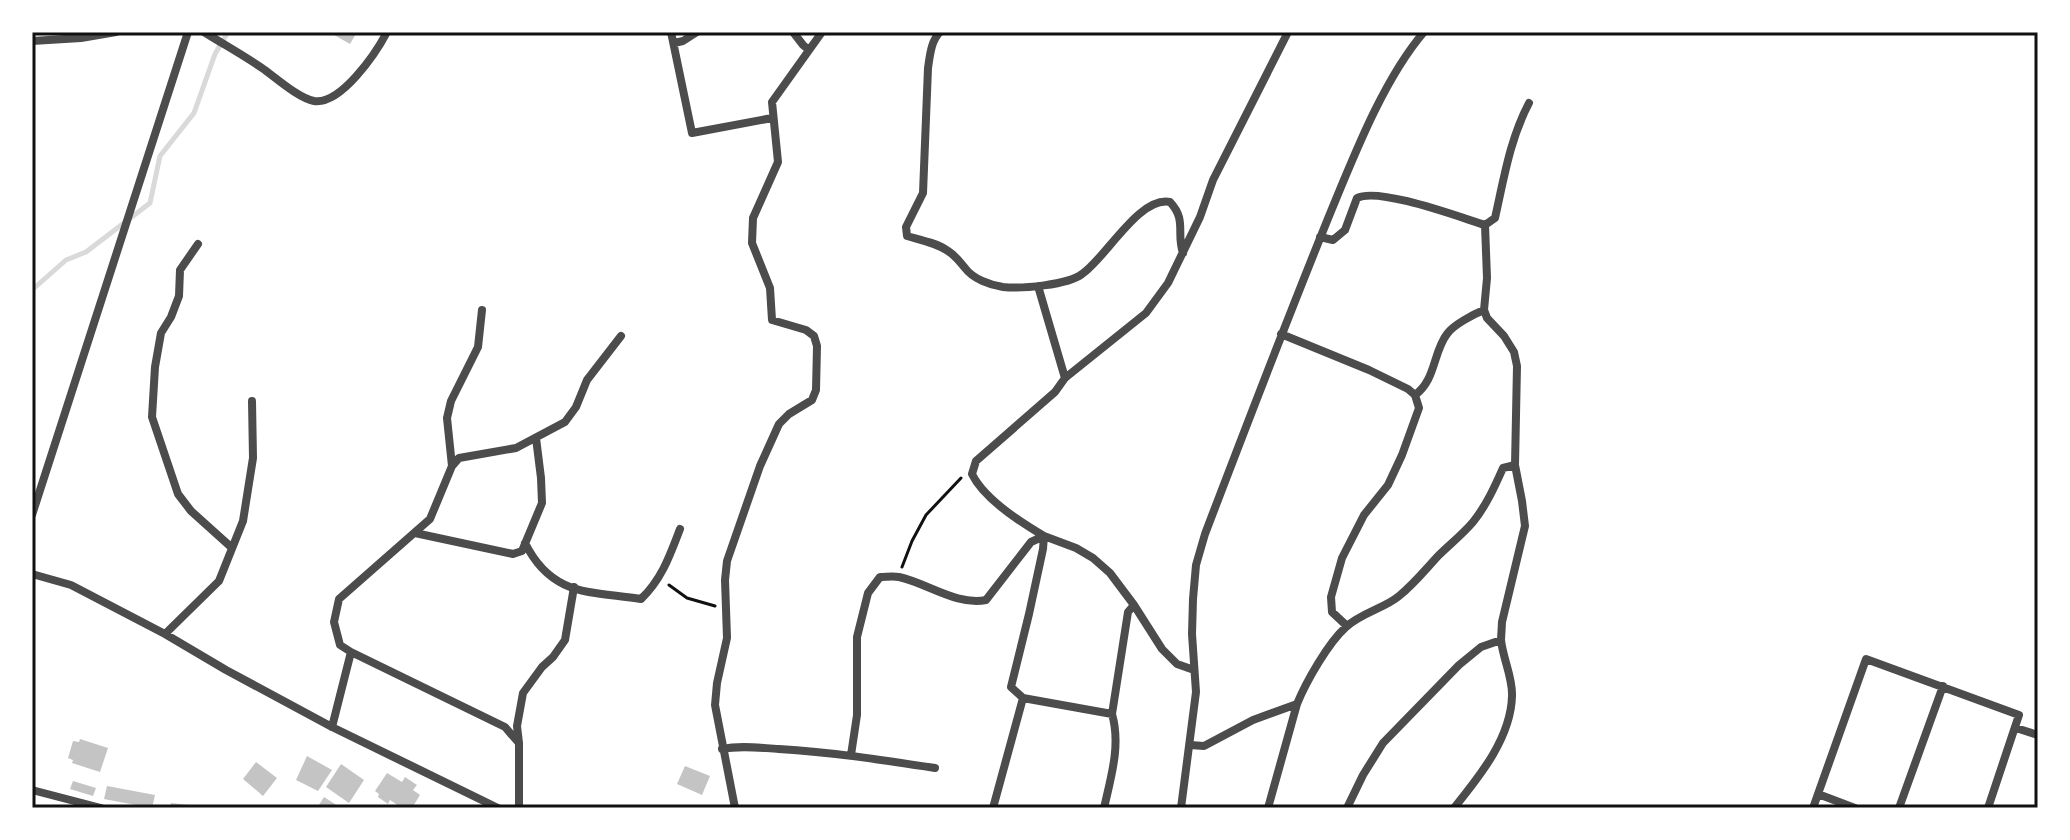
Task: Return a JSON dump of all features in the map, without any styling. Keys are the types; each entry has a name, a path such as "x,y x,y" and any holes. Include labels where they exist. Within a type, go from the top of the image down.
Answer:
{"street":[{"path":"32,41 116,32"},
{"path":"32,515 188,32"},
{"path":"204,32 314,101 330,98 353,79 380,46 387,32"},
{"path":"671,32 692,133 772,118"},
{"path":"674,43 697,32"},
{"path":"793,32 809,50"},
{"path":"735,808 715,705 727,638 727,561 760,466 779,424 812,400 816,390 817,346 814,336 806,330 772,320 770,288 752,243 753,218 778,162 772,102 822,32"},
{"path":"940,32 930,52 928,68 923,193 906,227 907,236 944,248 979,279 1000,286 1038,286 1081,275 1127,226 1151,204 1160,200 1170,202 1175,207 1181,221 1183,253"},
{"path":"1194,670 1177,664 1162,649 1110,573 1076,548 1044,536 1021,522 977,485 972,474 976,461 1055,392 1065,378 1146,313 1168,283 1200,217 1213,180 1288,32"},
{"path":"1181,808 1196,692 1193,599 1196,565 1205,534 1281,334 1352,160 1385,93 1410,49 1424,32"},
{"path":"1485,225 1495,218 1517,126 1529,103"},
{"path":"1320,237 1333,240 1345,230 1357,198 1365,195 1420,205 1485,225"},
{"path":"1454,808 1493,753 1508,723 1513,699 1503,658 1502,622 1525,526 1515,465 1517,366 1514,352 1484,310 1487,278 1485,225"},
{"path":"198,244 180,270 179,296 161,333 152,417 178,494 191,511 231,547"},
{"path":"1038,286 1065,378"},
{"path":"452,466 447,418 451,401 478,347 482,310"},
{"path":"1415,395 1424,389 1447,333 1484,310"},
{"path":"1281,334 1408,389 1415,395 1419,408 1388,485 1364,515 1342,558 1331,597 1332,612 1347,626"},
{"path":"519,743 505,727 340,645 334,622 339,599 430,519 452,466 459,458 516,448 565,422 576,407 587,380 621,336"},
{"path":"165,634 219,581 243,521 253,458 252,401"},
{"path":"415,533 513,554 522,551 542,503 536,438"},
{"path":"1268,808 1297,704 1329,649 1347,626 1375,608 1396,600 1414,583 1473,522 1503,468 1515,465"},
{"path":"525,543 535,562 555,579 586,593 641,599 659,578 680,529"},
{"path":"851,755 857,715 857,637 868,593 880,577 899,577 979,602 986,600 1031,542 1044,536"},
{"path":"1044,536 1011,687 1023,698 1112,714"},
{"path":"32,574 71,585 332,727 498,808"},
{"path":"519,808 517,726 523,693 565,640 574,587"},
{"path":"1104,808 1114,765 1117,730 1112,714 1128,612 1134,605"},
{"path":"1347,808 1383,743 1459,665 1481,647 1501,640"},
{"path":"332,727 351,652"},
{"path":"1813,808 1866,659 2019,715 1988,808"},
{"path":"1899,808 1943,686"},
{"path":"993,808 1023,698"},
{"path":"1190,745 1204,746 1253,720 1297,704"},
{"path":"2016,728 2038,735"},
{"path":"722,749 734,746 851,755 935,768"},
{"path":"32,790 101,808"},
{"path":"1818,794 1855,808"}],"path":[{"path":"899,577 912,541 926,515 960,478 972,474"},
{"path":"659,578 687,598 710,606 726,606"}],"building":[{"path":"329,32 357,32 350,44"},
{"path":"80,739 108,748 100,772 72,763 73,760 68,758 73,741 79,742"},
{"path":"307,756 332,770 318,791 296,780"},
{"path":"256,762 277,778 263,796 243,779"},
{"path":"341,764 364,780 349,803 326,787"},
{"path":"685,766 710,776 702,795 677,784"},
{"path":"387,773 402,782 405,777 417,785 413,790 420,795 412,808 402,808 390,800 388,804 378,797 375,791"},
{"path":"73,781 96,788 93,796 70,789"},
{"path":"107,786 155,795 152,808 104,799"},
{"path":"324,797 341,808 317,808"},
{"path":"171,803 197,806 197,808 170,808"}],"waterway":[{"path":"32,290 66,260 86,252 150,203 160,156 194,113 215,54 228,32"}]}
